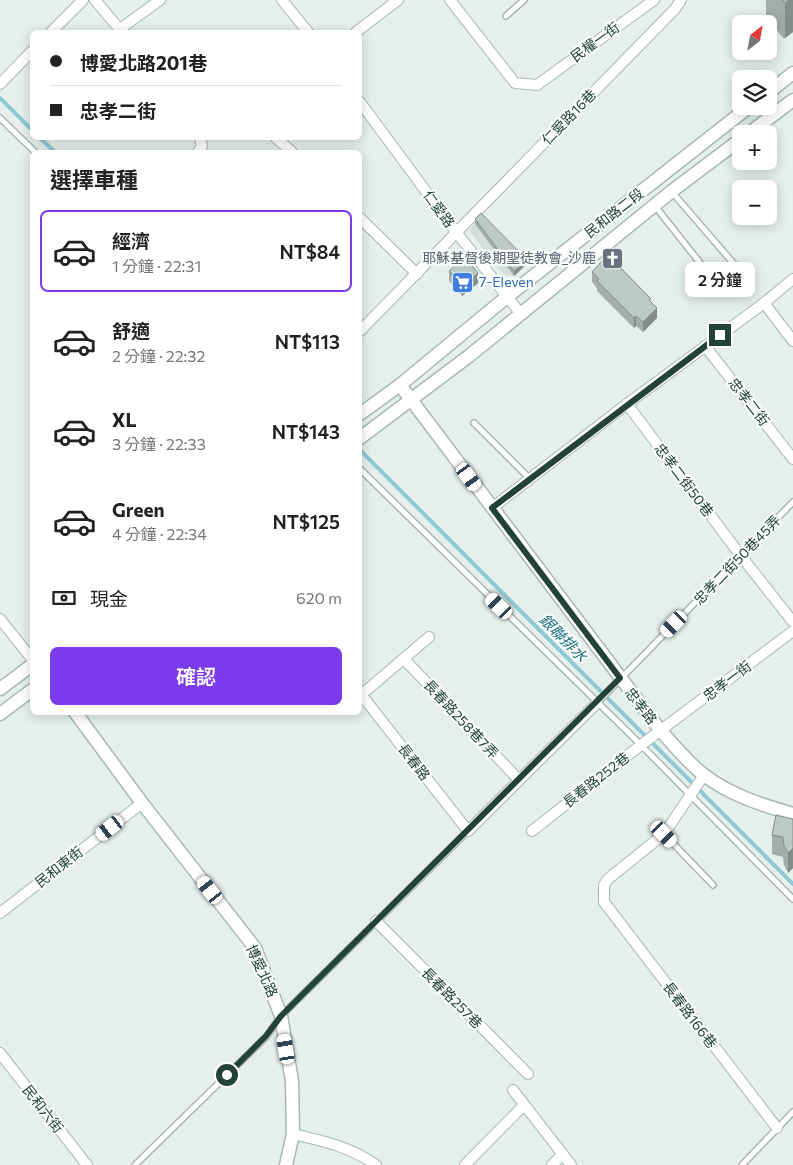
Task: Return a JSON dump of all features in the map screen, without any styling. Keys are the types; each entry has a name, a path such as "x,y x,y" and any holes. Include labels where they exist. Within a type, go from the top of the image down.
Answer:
{"street":[{"path":"53,30 83,0"},
{"path":"95,0 120,30"},
{"path":"122,30 160,0"},
{"path":"282,0 306,30"},
{"path":"359,30 398,0"},
{"name":"民權一街","path":"450,0 515,83 537,85 654,0"},
{"name":"仁愛路16巷","path":"362,329 675,9 681,0"},
{"path":"0,84 30,53"},
{"path":"777,86 793,73"},
{"path":"760,125 793,100"},
{"name":"仁愛路","path":"362,105 456,232 522,314"},
{"name":"民和路二段","path":"362,413 400,385 508,296 739,115"},
{"path":"278,140 290,150"},
{"name":"民和路二段","path":"362,437 522,314 672,191 732,146"},
{"path":"362,220 417,274"},
{"path":"492,508 627,404 764,303 793,279"},
{"path":"764,303 793,342"},
{"name":"忠孝二街","path":"705,346 793,459"},
{"name":"忠孝路","path":"400,385 660,730 704,775 732,792 761,805 793,814"},
{"name":"忠孝二街50巷","path":"627,404 793,622"},
{"path":"0,619 30,656"},
{"name":"忠孝一街","path":"660,730 793,631"},
{"path":"362,693 428,637"},
{"name":"長春路258巷7弄","path":"404,659 518,779"},
{"path":"0,689 30,666"},
{"path":"0,714 30,692"},
{"name":"長春路","path":"362,695 468,831"},
{"path":"468,831 597,702"},
{"name":"博愛北路","path":"77,715 142,803 255,948 281,1016 292,1081 293,1134 286,1165"},
{"name":"長春路252巷","path":"532,831 660,730"},
{"path":"664,834 704,775"},
{"name":"民和東街","path":"0,913 142,803"},
{"name":"長春路166巷","path":"664,834 608,879 604,884 604,902 777,1128"},
{"name":"長春路257巷","path":"376,922 528,1074"},
{"name":"民和六街","path":"0,1053 87,1165"},
{"path":"512,1090 571,1165"},
{"path":"465,1165 524,1105"},
{"path":"293,1134 338,1145 358,1153 376,1165"},
{"path":"552,1165 563,1154"}],"lane":[{"path":"506,16 524,0"},
{"path":"0,118 33,150"},
{"path":"672,191 734,264"},
{"path":"654,206 708,273"},
{"path":"474,423 530,479"},
{"path":"362,471 641,745 793,899"},
{"name":"忠孝二街50巷45弄","path":"597,702 793,502"},
{"path":"135,1165 266,1036 281,1016 468,831"},
{"path":"664,834 713,885"},
{"path":"742,1165 793,1112"}],"shaded area":[{"path":"481,218 527,264 513,276 501,272 469,230"}],"building":[{"path":"481,213 527,260 514,271 475,219"},
{"path":"465,257 478,273 462,286 449,271"},
{"path":"603,260 611,268 616,263 651,299 649,300 657,308 643,322 636,316 634,318 597,281 599,279 592,272"},
{"path":"776,815 793,819 793,848 788,853 784,846 783,837 772,835"}],"waterway":[{"name":"銀聯排水","path":"0,98 30,128"},
{"name":"銀聯排水","path":"42,140 53,150"},
{"name":"銀聯排水","path":"362,452 793,884"}],"place":[{"name":"耶穌基督後期聖徒教會_沙鹿","path":"612,258"},
{"name":"7-Eleven","path":"463,282"}],"route":[{"path":"227,1075 266,1036 281,1016 620,678 492,508 720,335"}]}
